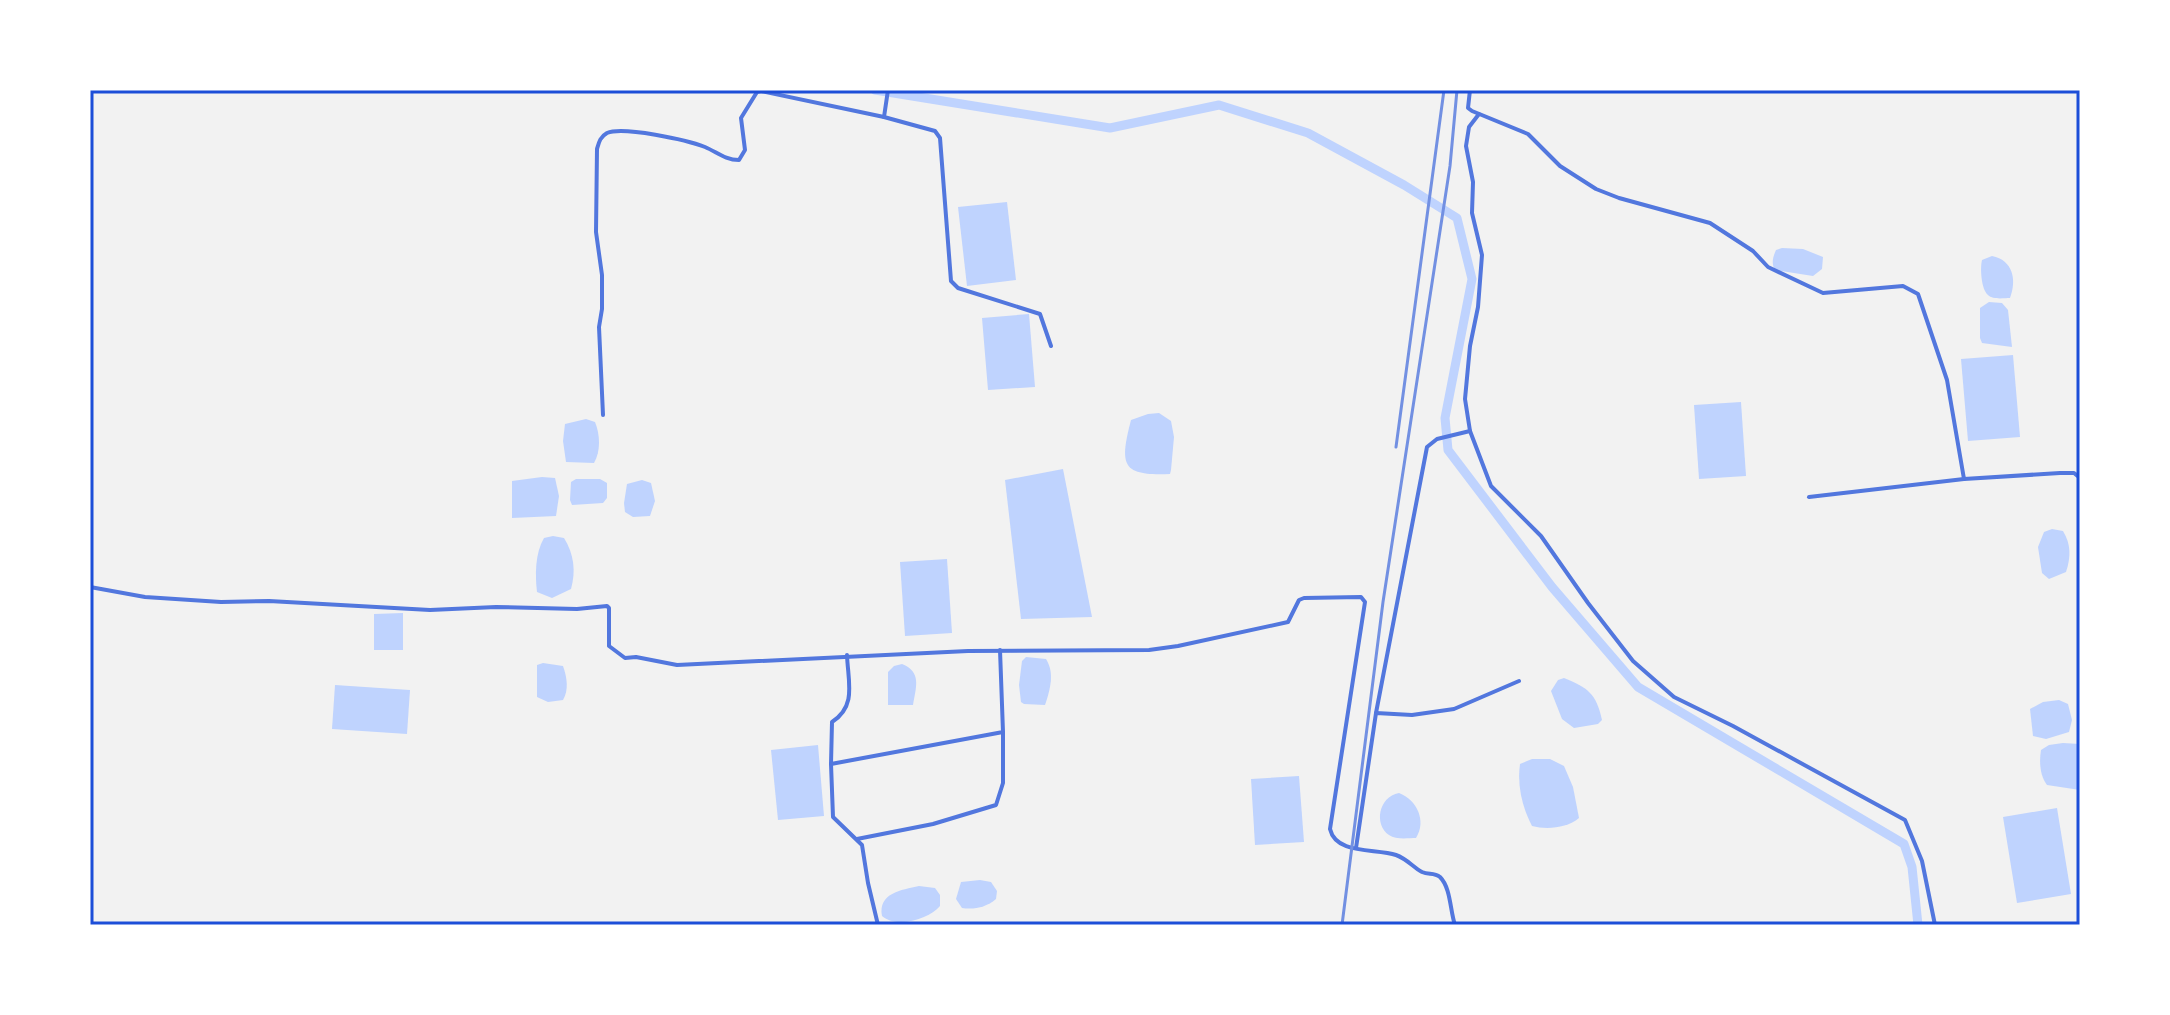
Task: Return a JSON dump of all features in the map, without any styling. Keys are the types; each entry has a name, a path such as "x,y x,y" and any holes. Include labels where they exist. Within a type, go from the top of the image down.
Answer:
{"street":[{"path":"884,114 888,90"},
{"path":"1470,90 1468,108 1528,134 1560,166 1596,189 1710,223 1753,251 1768,267 1823,293 1903,286 1918,294 1947,380 1964,479"},
{"path":"603,415 599,327 602,275 596,232 597,149 600,139 608,133 621,131 645,134 704,146 720,156 739,160 745,150 741,118 757,92 761,91 884,114 935,131 940,138 951,281 958,288 1040,314 1051,346"},
{"path":"1479,114 1469,127 1466,146 1473,182 1472,213 1482,255 1465,399 1470,431 1491,486 1541,536 1588,603 1643,670 1674,697 1905,820 1922,861 1935,925"},
{"path":"1356,848 1376,713 1424,457 1427,447 1437,439 1470,431"},
{"path":"1809,497 1964,479 2060,473 2074,473 2080,478"},
{"path":"90,587 145,597 430,610 607,606 609,646 625,658 645,658 677,665 847,655 1134,650 1178,646 1288,622 1299,600 1304,598 1361,597 1365,602 1330,829 1335,841 1394,854 1423,872 1441,878 1447,888 1455,925"},
{"path":"857,839 933,824 996,805 1003,783 1000,650"},
{"path":"847,655 850,704 842,716 832,722 833,817 862,845 878,925"},
{"path":"1376,713 1412,715 1454,709 1519,681"},
{"path":"831,764 1003,732"}],"water":[{"path":"1007,202 1016,280 967,286 958,207"},
{"path":"1803,249 1823,257 1822,269 1813,276 1775,270 1774,255 1776,250"},
{"path":"1992,256 2005,262 2012,272 2010,298 1993,298 1984,288 1982,260"},
{"path":"1989,302 2002,303 2008,310 2012,347 1982,343 1980,308"},
{"path":"1029,314 1035,387 988,390 982,318"},
{"path":"2013,355 2020,437 1968,441 1961,359"},
{"path":"1741,402 1746,476 1699,479 1694,405"},
{"path":"1159,413 1171,421 1174,437 1170,474 1133,470 1125,458 1131,420"},
{"path":"586,419 595,422 597,427 599,442 594,463 566,462 563,441 565,424"},
{"path":"1063,469 1092,617 1021,619 1005,480"},
{"path":"555,478 559,496 556,516 512,518 512,481"},
{"path":"576,479 600,479 607,483 607,498 603,503 572,505 571,482"},
{"path":"642,480 651,483 655,501 650,516 633,517 625,512 627,484"},
{"path":"2052,529 2063,531 2068,541 2069,556 2066,572 2049,579 2042,573 2038,547 2044,532"},
{"path":"544,538 564,538 574,569 571,589 552,598 537,592 536,571 541,544"},
{"path":"947,559 952,633 905,636 900,562"},
{"path":"403,613 403,650 374,650 374,614"},
{"path":"1026,657 1046,659 1049,664 1051,682 1045,705 1021,702 1019,685 1022,661"},
{"path":"902,664 915,676 913,705 888,705 888,672"},
{"path":"537,665 563,666 567,683 563,700 548,702 537,697"},
{"path":"1564,678 1594,697 1602,720 1598,724 1574,728 1562,719 1551,691 1558,680"},
{"path":"335,685 410,690 407,734 332,729"},
{"path":"2059,700 2068,704 2072,720 2069,732 2046,739 2033,736 2030,709 2043,702"},
{"path":"2063,743 2080,744 2080,790 2047,785 2043,777 2041,750"},
{"path":"818,745 824,816 778,820 771,750"},
{"path":"1532,759 1550,759 1564,766 1573,787 1579,818 1557,827 1532,826 1523,804 1519,780 1520,764"},
{"path":"1299,776 1304,842 1255,845 1251,779"},
{"path":"1399,793 1411,801 1418,812 1421,825 1416,838 1392,837 1381,825 1383,805"},
{"path":"2057,808 2071,894 2017,903 2003,817"},
{"path":"961,882 991,882 997,891 996,899 980,907 962,908 956,899"},
{"path":"919,886 935,888 940,895 940,906 935,911 904,922 882,916 887,897"}],"waterway":[{"path":"875,90 1110,128 1219,105 1308,133 1404,185 1457,218 1472,279 1445,418 1448,450 1552,587 1638,687 1904,844 1912,867 1918,925"}],"railway":[{"path":"1396,447 1444,90"},
{"path":"1342,925 1383,602 1450,166 1457,90"}]}
